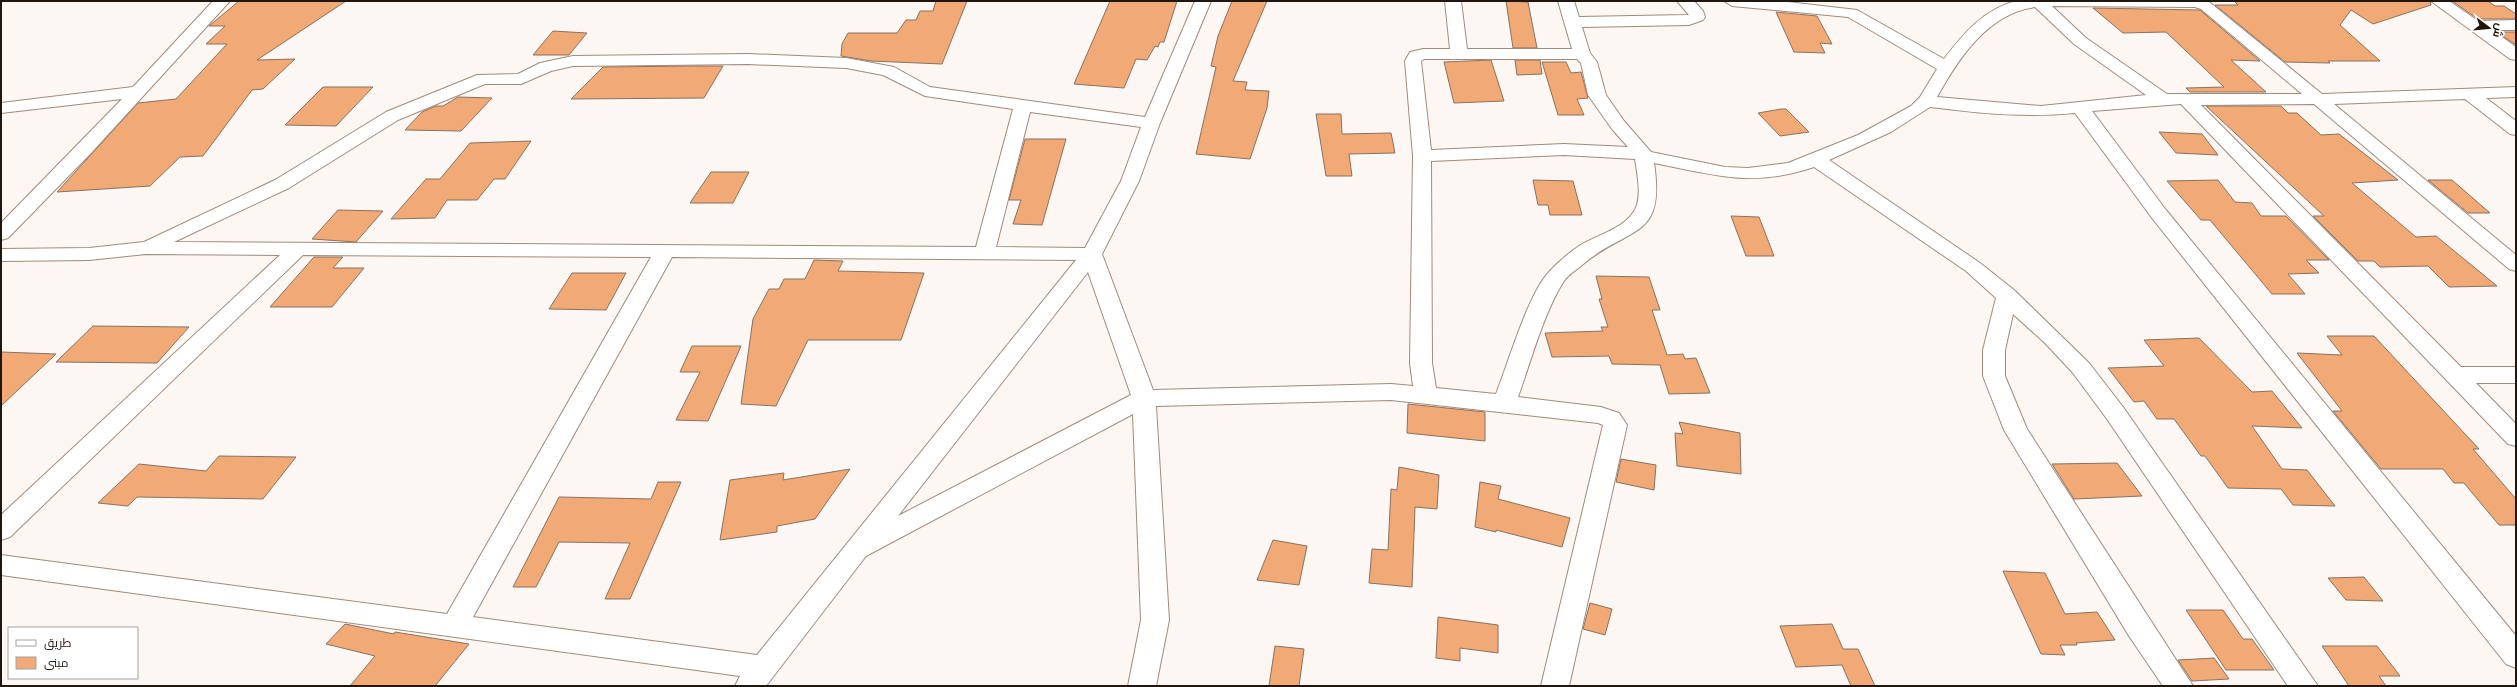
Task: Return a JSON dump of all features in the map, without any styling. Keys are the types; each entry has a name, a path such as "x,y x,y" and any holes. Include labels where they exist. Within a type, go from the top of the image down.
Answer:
{"street":[{"path":"1,234 92,142 135,92 222,1"},
{"path":"1,566 454,626 755,676 1092,254 1130,181 1150,123 1203,1"},
{"path":"1454,1 1459,54"},
{"path":"1504,403 1542,302 1556,276 1586,251 1630,227 1640,218 1647,204 1648,187 1643,153 1618,125 1597,95 1589,62 1582,54 1566,1"},
{"path":"1572,22 1689,20 1697,17 1697,14 1685,1"},
{"path":"1732,1 1851,13 1859,16 1947,68"},
{"path":"1422,156 1569,149 1643,153 1690,167 1750,173 1794,168 1886,128 1926,101 1938,79 1987,21 2007,8 2038,1 2197,2 2204,4 2516,265"},
{"path":"2038,1 2080,41 2163,99"},
{"path":"2439,1 2516,55"},
{"path":"2476,26 2516,25"},
{"path":"1425,395 1421,363 1422,156 1413,61 1416,56 1423,54 1582,54"},
{"path":"146,248 282,184 392,116 483,79 521,79 546,67 573,61 748,59 846,64 888,71 925,91 1150,123"},
{"path":"1,108 135,92"},
{"path":"1926,101 2014,111 2080,108 2163,99 2316,98 2516,92"},
{"path":"2471,94 2516,130"},
{"path":"2187,100 2516,438"},
{"path":"984,254 1023,105"},
{"path":"2080,108 2159,214 2516,656"},
{"path":"1815,159 1932,237 2007,295 2053,338 2094,385 2304,686"},
{"path":"1,255 89,254 146,248 664,253 1092,254"},
{"path":"1,530 298,249"},
{"path":"454,626 664,253"},
{"path":"1092,254 1144,398 1155,620 1142,686"},
{"path":"2007,295 1994,350 1994,376 2016,430 2139,628 2179,686"},
{"path":"2455,375 2516,375"},
{"path":"857,549 1144,398 1338,392 1425,395 1601,415 1611,419 1615,424 1555,686"}],"building":[{"path":"239,1 346,1 257,60 295,59 263,89 252,90 203,156 180,157 150,186 57,192 138,103 176,99 227,44 206,44 225,26 209,26"},
{"path":"936,1 967,1 942,64 871,61 841,56 842,44 848,33 897,33 906,20 916,20 920,11 933,11"},
{"path":"1110,1 1177,1 1164,42 1160,42 1158,47 1155,46 1147,60 1136,59 1124,88 1074,84"},
{"path":"1232,1 1267,1 1233,81 1247,82 1245,90 1269,91 1267,108 1250,159 1196,154 1216,67 1211,66 1218,36"},
{"path":"1506,1 1528,2 1537,48 1513,48"},
{"path":"2234,1 2430,1 2431,5 2373,24 2351,10 2340,25 2380,61 2328,61 2330,63 2285,62 2215,5 2238,5"},
{"path":"2452,1 2488,1 2495,6 2504,6 2516,14 2516,19 2478,19"},
{"path":"2093,8 2200,10 2260,61 2231,60 2266,92 2190,92 2186,88 2224,87 2166,32 2123,33"},
{"path":"1776,12 1817,16 1832,44 1820,43 1825,53 1794,52"},
{"path":"553,31 587,33 569,55 533,55"},
{"path":"2497,32 2516,32 2516,45"},
{"path":"1491,60 1504,101 1454,103 1444,62"},
{"path":"1515,60 1540,60 1542,74 1517,75"},
{"path":"1542,62 1566,62 1571,73 1581,72 1588,98 1577,99 1584,115 1558,115"},
{"path":"723,66 704,98 571,99 603,67"},
{"path":"323,87 373,87 336,126 285,125"},
{"path":"458,97 492,98 461,131 405,130 422,112 436,106 443,106"},
{"path":"2206,106 2281,106 2288,113 2297,113 2321,135 2339,134 2398,180 2352,183 2416,237 2436,236 2497,286 2449,287 2428,266 2380,267 2374,261 2358,261 2313,216 2324,216"},
{"path":"1786,109 1809,132 1780,136 1758,113"},
{"path":"1316,114 1341,114 1342,134 1391,133 1395,153 1349,154 1352,176 1326,176"},
{"path":"2159,132 2202,134 2218,155 2176,153"},
{"path":"1025,139 1066,139 1042,225 1013,224 1021,200 1009,200"},
{"path":"531,141 505,179 494,179 477,200 447,200 435,218 391,219 426,179 440,179 470,143"},
{"path":"711,172 749,172 733,203 690,203"},
{"path":"1533,180 1573,181 1582,215 1550,215 1548,205 1538,205"},
{"path":"2218,180 2235,202 2252,203 2261,216 2286,216 2329,260 2306,260 2319,273 2288,274 2305,294 2272,294 2210,220 2201,220 2167,181"},
{"path":"2428,180 2452,180 2490,213 2468,213"},
{"path":"338,210 383,211 356,242 312,239"},
{"path":"1731,216 1759,217 1774,256 1746,256"},
{"path":"314,257 343,257 333,268 364,268 332,307 270,307"},
{"path":"814,260 843,261 838,271 924,273 901,340 808,340 776,406 741,404 753,319 769,289 779,289 784,279 805,279"},
{"path":"572,273 626,273 606,310 549,309"},
{"path":"1596,276 1649,277 1660,310 1652,310 1667,355 1683,354 1685,359 1696,358 1710,393 1669,394 1660,365 1612,364 1609,356 1552,357 1545,333 1603,331 1601,327 1608,327 1599,299 1602,299"},
{"path":"93,326 189,327 157,363 56,362"},
{"path":"2327,336 2374,336 2479,449 2473,449 2516,499 2516,525 2499,525 2464,483 2454,483 2443,469 2381,469 2333,411 2342,411 2297,353 2342,355"},
{"path":"2199,338 2252,392 2272,391 2302,428 2252,426 2282,469 2307,470 2335,506 2293,505 2281,489 2228,488 2205,456 2201,456 2174,419 2157,419 2144,401 2134,402 2108,368 2164,366 2144,340"},
{"path":"692,346 741,346 708,421 676,420 700,372 680,372"},
{"path":"1,352 56,354 1,406"},
{"path":"1408,404 1485,412 1485,441 1407,433"},
{"path":"1679,422 1740,433 1741,474 1677,466 1675,433 1683,434"},
{"path":"219,456 296,457 263,499 137,497 128,506 98,503 139,464 206,471"},
{"path":"1621,459 1656,465 1654,490 1616,482"},
{"path":"2117,463 2142,496 2074,499 2052,464"},
{"path":"1399,467 1439,475 1437,509 1415,507 1412,587 1369,583 1372,549 1388,550 1391,489 1397,490"},
{"path":"850,469 815,519 777,526 777,532 720,540 730,480 784,473 783,480"},
{"path":"658,482 681,482 630,599 605,599 630,543 559,542 536,587 513,587 559,497 651,499"},
{"path":"1480,482 1501,486 1498,499 1570,518 1562,547 1496,530 1496,532 1475,527"},
{"path":"1273,540 1307,546 1299,585 1257,580"},
{"path":"2003,571 2045,573 2065,614 2097,612 2115,640 2076,643 2077,645 2060,645 2065,655 2041,654"},
{"path":"2364,577 2383,601 2346,600 2328,578"},
{"path":"1590,603 1612,609 1605,635 1583,629"},
{"path":"2186,610 2223,610 2243,639 2252,639 2274,670 2226,670"},
{"path":"1438,617 1498,625 1498,653 1460,648 1460,661 1436,658"},
{"path":"345,624 394,634 395,632 469,644 435,686 350,686 375,656 326,644"},
{"path":"1832,624 1843,649 1858,649 1875,686 1851,686 1842,665 1796,667 1780,626"},
{"path":"1275,646 1304,649 1299,686 1269,686"},
{"path":"2322,646 2377,646 2400,676 2379,676 2386,686 2349,686"},
{"path":"2214,658 2229,679 2192,681 2178,660"}]}
